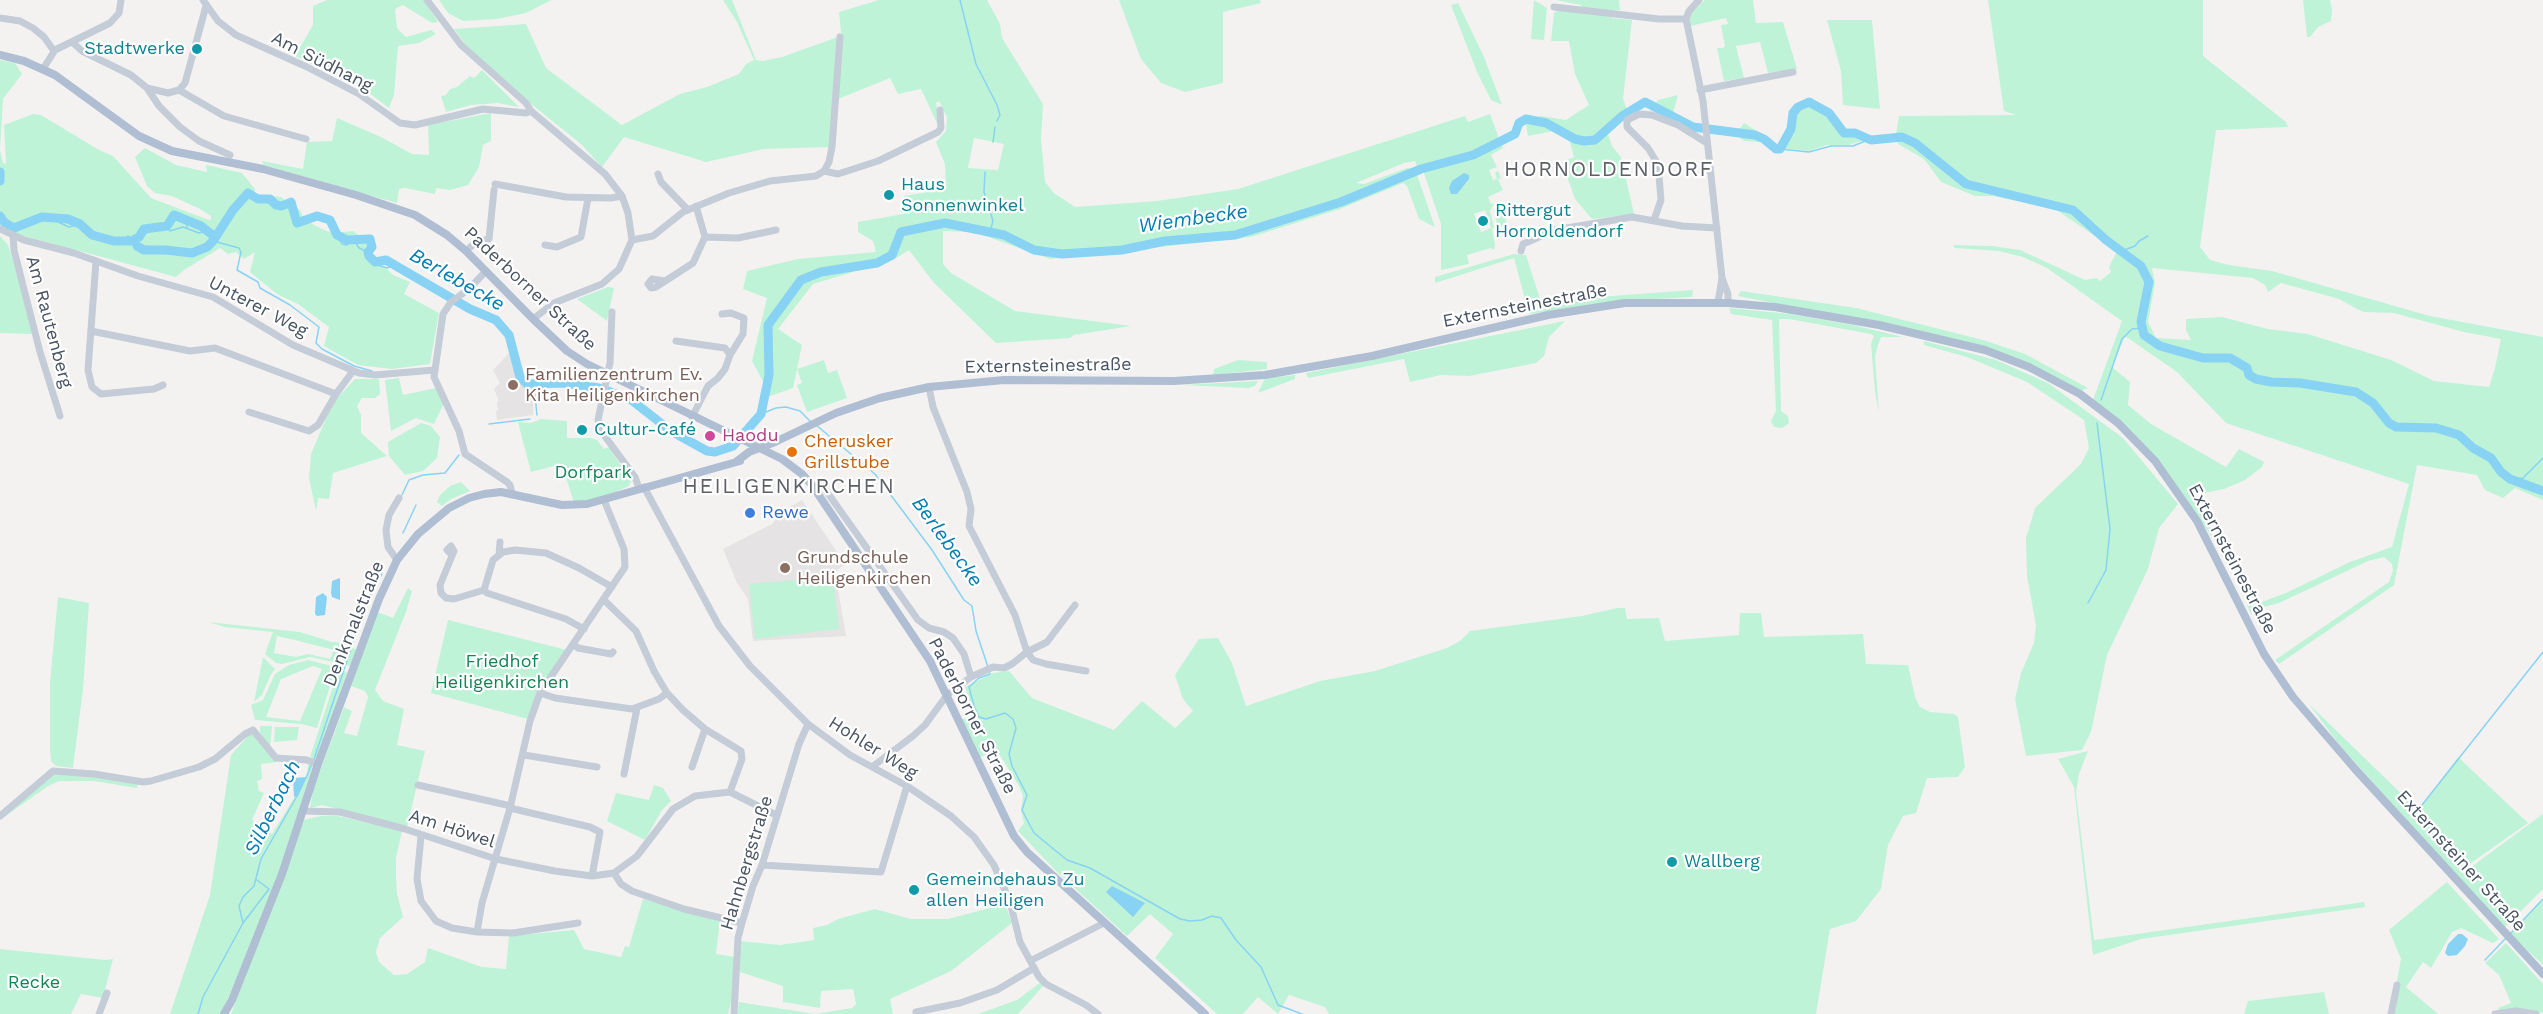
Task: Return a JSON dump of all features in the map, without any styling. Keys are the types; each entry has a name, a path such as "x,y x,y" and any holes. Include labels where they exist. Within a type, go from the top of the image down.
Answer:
{"main road":[{"name":"Paderborner Straße","path":"0,55 43,69 71,85 153,144 177,152 273,172 402,210 433,225 466,251 567,351 607,375 783,459 802,474 812,485 926,654 1014,836 1027,852 1205,1014"},
{"name":"Externsteinestraße","path":"760,448 822,419 872,400 929,387 1004,380 1174,381 1265,375 1372,356 1531,318 1625,303 1718,302 1829,315 1985,350 2046,375 2079,394 2110,416 2135,440 2174,485 2207,540 2264,654 2300,706 2355,769"},
{"path":"783,459 781,448 788,436"},
{"name":"Denkmalstraße","path":"224,1014 232,1000 282,874 303,811 315,762 376,607 397,561 418,534 449,508 469,498 484,494 512,494 562,505 587,504 736,462 751,457 760,448"},
{"name":"Externsteiner Straße","path":"2355,769 2543,974"}],"street":[{"path":"43,69 54,51 110,23 119,13 121,0"},
{"path":"427,0 461,45 531,111 605,174 622,196 628,213 632,240 619,269 592,289 554,303 533,319"},
{"path":"1699,0 1689,10 1686,19 1706,123 1722,278 1728,294 1728,303"},
{"name":"Am Südhang","path":"205,3 218,21 236,35 349,88 400,123 415,125 483,109 531,111"},
{"name":"Am Südhang","path":"179,90 185,83 205,3"},
{"path":"1554,7 1659,19 1686,19"},
{"path":"0,18 20,21 33,28 44,37 54,51"},
{"path":"632,240 653,236 696,206 770,181 816,176 824,171 829,162 832,147 840,37"},
{"path":"72,42 75,47 131,75 147,88 159,106 180,127 199,141 230,154"},
{"path":"1700,90 1793,72"},
{"path":"147,88 168,93 179,90 224,116 306,139"},
{"path":"824,171 838,174 866,165 923,140 941,128 940,110"},
{"path":"1654,220 1661,200 1658,165 1648,148 1627,127 1627,120 1639,114 1652,114 1707,139"},
{"path":"658,174 661,182 688,210"},
{"path":"466,251 476,243 489,239 495,187 558,196 588,198 622,196"},
{"path":"545,245 557,247 581,237 588,198"},
{"path":"653,288 693,263 705,237 696,206"},
{"path":"1521,251 1523,244 1556,230 1632,217 1682,226 1717,228"},
{"name":"Unterer Weg","path":"0,230 138,276 213,297 293,345 353,371 375,375 434,370"},
{"path":"705,237 738,238 776,230"},
{"name":"Am Rautenberg","path":"13,236 14,250 40,352 60,416"},
{"path":"96,261 88,370 94,391 101,394 154,390 163,386"},
{"path":"486,271 451,302 443,314 434,370 436,383 459,431 468,457 507,482 512,494"},
{"path":"1718,302 1722,278"},
{"name":"Hohler Weg","path":"612,312 610,363 598,416 601,431 642,487 702,598 732,646 767,685 808,724 850,755 907,786 951,816 985,850 1010,902 1016,930 1034,968 1046,984 1098,1014"},
{"path":"692,417 708,386 718,378 743,334 745,320 737,314 722,314"},
{"path":"90,331 190,351 215,348 336,394"},
{"path":"676,341 725,348 730,355"},
{"path":"249,412 309,431 318,425 353,371"},
{"path":"929,387 933,407 967,492 971,510 969,526 1015,615 1027,652 1033,660 1086,671"},
{"path":"822,485 918,620 929,628 944,632 953,638 964,654 971,677"},
{"path":"397,561 388,547 386,530 389,516 399,498"},
{"path":"477,932 482,903 511,807 530,721 540,693 624,569 624,553 617,527 604,500"},
{"path":"499,555 500,542"},
{"path":"484,590 491,564 499,555 524,549 546,553 612,587"},
{"path":"452,555 440,589 443,596 454,599 484,590"},
{"path":"484,590 487,593 566,619 584,629"},
{"path":"604,600 636,630 654,671 667,693 705,729 741,751 742,759 730,792"},
{"path":"872,767 925,725 947,695 971,677 993,667 1004,668 1047,642 1075,605"},
{"path":"573,644 578,648 611,654 613,652"},
{"path":"540,693 555,698 638,708 667,693"},
{"path":"624,774 638,708"},
{"name":"Hahnbergstraße","path":"734,1014 738,938 776,815 808,724"},
{"path":"692,768 705,729"},
{"path":"0,816 53,771 94,774 143,782 151,781 200,767 254,730 276,758 315,762"},
{"path":"524,755 597,767"},
{"path":"418,785 590,827 600,832 592,876"},
{"path":"762,865 881,872 907,786"},
{"path":"742,923 684,909 632,891 621,884 614,873 637,856 666,816 683,802 703,794 730,792 776,815"},
{"name":"Am Höwel","path":"303,811 340,812 496,859 592,876 614,873"},
{"path":"420,836 417,879 422,901 436,921 452,928 477,932 513,933 578,922"},
{"path":"1030,961 1104,923"},
{"path":"916,1012 960,1003 997,990 1034,968"},
{"path":"2391,1014 2397,985"},
{"path":"99,1014 107,993"},
{"path":"2495,1014 2516,1011 2536,1014"}],"shaded area":[{"name":"Familienzentrum Ev. Kita Heiligenkirchen","path":"511,351 520,380 532,387 540,387 533,397 533,415 497,420 496,411 499,401 494,389 500,383 493,370"},
{"name":"Grundschule Heiligenkirchen","path":"802,500 845,564 835,572 846,636 753,641 748,599 737,583 723,549 772,524 782,511"}],"green space":[{"path":"327,0 424,0 438,22 432,23 403,5 395,9 397,28 406,37 431,30 436,34 419,43 398,46 394,95 389,108 361,87 295,56 313,25 313,6"},
{"path":"439,0 551,0 526,13 497,19 463,21 448,13"},
{"path":"723,0 732,0 756,60 782,57 838,37 829,147 764,149 706,162 624,137 602,167 581,144 521,96 466,45 454,29 526,24 546,68 622,125 680,94 707,87 739,74 746,64 754,60 737,22"},
{"path":"879,0 987,0 1000,24 1002,38 1043,104 1041,139 1045,182 1054,193 1075,207 1157,201 1238,189 1465,116 1468,122 1490,114 1500,141 1471,154 1418,169 1415,161 1404,163 1356,183 1364,184 1407,168 1415,169 1435,227 1419,219 1407,186 1403,183 1340,209 1251,237 1050,259 974,232 943,231 943,264 951,273 1015,311 1131,326 1074,335 1070,338 996,343 934,283 909,250 893,260 813,284 778,329 802,345 793,388 762,399 766,387 752,361 767,298 743,289 747,271 798,259 876,252 873,241 858,232 858,222 909,213 904,196 946,189 945,164 936,142 946,131 947,117 939,101 936,103 939,118 937,123 921,89 898,94 890,78 838,99 842,41 839,12","holes":["974,138 1004,144 998,170 968,168"]},
{"path":"1119,0 1260,0 1261,3 1223,12 1223,83 1185,92 1161,83 1141,59"},
{"path":"1534,0 1547,8 1544,40 1531,39"},
{"path":"1556,0 1619,0 1620,10 1614,10 1612,18 1632,20 1623,99 1629,114 1608,134 1612,146 1621,157 1634,214 1592,219 1575,199 1562,162 1574,157 1570,142 1553,131 1528,136 1526,124 1532,118 1541,116 1566,120 1589,105 1575,74 1569,41 1551,41 1554,13 1559,10 1580,13 1581,5"},
{"path":"1705,0 1753,0 1756,23 1783,22 1797,69 1768,73 1760,42 1736,46 1744,78 1724,81 1717,48 1725,46 1721,25 1728,24 1726,18 1690,26 1690,14"},
{"path":"1988,0 2203,0 2203,56 2286,122 2288,127 2216,130 2200,247 2210,260 2229,265 2272,271 2430,316 2543,337 2543,500 2515,488 2503,498 2485,490 2477,475 2417,465 2394,585 2279,664 2275,660 2389,582 2393,571 2392,564 2384,557 2368,561 2279,603 2253,610 2251,614 2247,605 2286,593 2350,562 2392,547 2409,484 2226,423 2177,372 2125,336 2112,367 2130,382 2128,405 2151,424 2226,467 2239,449 2264,462 2262,467 2245,480 2224,489 2194,495 2219,548 2182,493 2093,400 2122,321 2047,268 2023,257 1999,251 1955,248 1953,245 1992,246 2020,250 2085,280 2097,278 2100,281 2111,272 2109,267 2117,251 2055,209 1993,196 1975,196 1941,182 1924,159 1898,144 1897,138 1900,135 1896,134 1899,116 2016,115 2004,111","holes":["2152,268 2253,278 2265,285 2268,292 2281,283 2339,299 2363,312 2394,313 2464,332 2501,339 2489,387 2434,381 2391,360 2308,334 2268,329 2222,317 2186,319 2186,330 2191,340 2156,338 2148,322 2155,283"]},
{"path":"2303,0 2330,0 2332,10 2331,21 2318,27 2310,37 2307,37"},
{"path":"1458,3 1484,57 1502,105 1491,100 1477,72 1451,5"},
{"path":"1827,20 1872,20 1880,109 1843,105 1841,71"},
{"path":"0,60 15,63 22,74 3,99 0,150"},
{"path":"482,70 519,107 498,103 471,105 446,112 441,96 446,95 450,89 457,87 470,76 474,78"},
{"path":"1678,95 1673,113 1656,103 1658,100"},
{"path":"1806,103 1828,115 1844,135 1851,132 1865,140 1849,145 1827,145 1809,151 1781,148 1792,131 1798,108"},
{"path":"491,113 491,141 483,145 479,167 468,185 450,190 436,188 435,194 405,188 399,189 397,203 264,165 262,161 303,169 307,142 332,141 337,118 381,137 412,154 429,155 428,125"},
{"path":"33,114 41,115 113,156 151,198 211,220 211,216 200,209 172,196 155,193 147,186 135,157 145,148 176,165 207,172 206,165 242,173 255,189 255,194 281,197 300,210 305,220 324,230 334,233 353,231 368,241 372,255 393,275 410,282 404,294 439,313 430,364 392,369 358,365 324,346 329,327 298,304 277,294 250,272 255,252 244,259 236,252 228,254 220,248 176,277 13,233 0,225 0,150 3,163 6,164 4,125"},
{"path":"1744,123 1763,135 1759,142 1744,141 1740,138 1737,133"},
{"path":"1502,144 1503,148 1491,155 1497,167 1489,170 1493,180 1497,179 1495,172 1498,171 1501,178 1498,179 1503,190 1488,197 1491,204 1494,203 1490,211 1494,227 1492,229 1494,250 1491,248 1467,255 1469,264 1441,270 1441,224 1423,170 1482,154","holes":["1485,210 1491,228 1481,232 1474,214"]},
{"path":"1498,206 1503,207 1507,225 1502,227 1497,224 1494,210"},
{"path":"0,236 8,245 23,290 32,334 0,333"},
{"path":"1514,254 1526,255 1540,299 1544,301 1693,290 1692,297 1617,301 1529,314 1514,258 1435,283 1435,277"},
{"path":"608,287 614,288 607,321 577,299"},
{"path":"1741,291 1856,308 1983,340 2025,354 2088,388 2081,391 2007,357 1876,323 1738,296"},
{"path":"1729,308 1790,314 1903,337 1881,337 1878,345 1875,356 1879,413 1871,344 1874,336 1779,319 1781,411 1788,416 1789,423 1782,428 1774,427 1771,421 1776,411 1772,320 1731,314"},
{"path":"1565,321 1549,337 1544,356 1536,363 1469,376 1441,375 1410,382 1404,359 1308,378 1306,373"},
{"path":"1924,341 1996,360 2048,383 2123,438 2178,504 2159,528 2148,569 2107,655 2091,732 2082,750 2026,756 2015,699 2021,673 2034,643 2036,625 2027,576 2026,538 2035,508 2081,464 2089,448 2084,420 2027,382 1967,357 1924,345"},
{"path":"824,360 828,373 837,370 847,398 807,412 797,385 802,383 797,369"},
{"path":"1238,360 1267,362 1267,369 1213,375 1214,369"},
{"path":"1295,375 1295,379 1258,393 1265,378"},
{"path":"399,378 403,395 436,388 444,403 434,424 416,418 391,431 385,380"},
{"path":"355,379 379,379 380,394 375,398 362,398 357,406 361,415 361,433 387,456 333,473 329,499 318,498 316,511 309,478 311,454 327,416 339,396"},
{"path":"1258,381 1255,386 1248,388 1182,385"},
{"name":"Dorfpark","path":"541,419 567,421 567,438 591,438 597,440 604,449 609,447 631,481 629,486 604,497 574,503 562,464 531,472 518,422 531,423"},
{"path":"421,423 431,426 440,437 437,458 423,471 405,475 389,456 388,442"},
{"path":"461,482 470,491 451,499 442,506 437,502 440,495 450,486"},
{"path":"833,577 839,629 755,639 749,584"},
{"path":"408,588 412,591 406,612 375,690 383,701 404,709 397,745 425,751 407,827 322,805 310,808 313,790 344,707 352,711 344,733 357,736 368,697 365,691 351,686 377,612 393,618"},
{"path":"58,597 89,603 83,689 73,768 56,766 51,761 50,682"},
{"path":"1625,608 1627,619 1659,618 1665,641 1739,635 1740,613 1761,613 1764,637 1863,634 1866,664 1908,665 1915,697 1920,707 1930,712 1954,714 1958,717 1965,767 1958,777 1927,778 1916,813 1903,816 1888,845 1881,889 1856,921 1830,929 1816,1014 1329,1014 1325,1007 1289,995 1278,1014 1258,997 1243,1014 1217,1014 1155,958 1173,934 1150,914 1127,936 1056,871 1018,831 1024,823 1021,810 1023,796 1019,786 996,749 979,758 961,720 974,715 965,687 993,673 1009,671 1032,698 1114,730 1142,701 1175,728 1193,711 1183,699 1175,675 1199,639 1218,638 1232,663 1246,706 1320,681 1375,671 1447,648 1460,641 1470,631 1582,616"},
{"name":"Friedhof Heiligenkirchen","path":"448,620 567,650 538,689 528,719 431,693"},
{"path":"208,622 300,632 332,642 350,643 345,647 338,663 310,657 282,664 276,663 265,654 273,632 225,627","holes":["277,636 334,650 330,659 308,654 296,657 274,653"]},
{"path":"348,649 357,650 350,666 340,664"},
{"path":"263,657 275,669 262,695 254,702"},
{"path":"308,660 336,667 317,728 301,724 255,720 251,705 263,700 275,674 289,665","holes":["313,666 322,669 300,721 266,717 281,679"]},
{"path":"339,668 347,673 317,759 310,757"},
{"path":"2309,704 2418,810 2458,757 2528,823 2461,870 2463,873 2543,814 2543,889 2504,928 2341,747"},
{"path":"260,726 272,726 270,749 260,732"},
{"path":"275,727 299,727 297,740 274,742"},
{"path":"250,734 256,735 277,762 261,764 262,779 257,781 259,791 264,793 252,820 272,834 307,777 308,763 314,767 275,886 222,1011 219,1014 170,1014 210,895 231,755"},
{"path":"2088,751 2079,774 2076,793 2094,940 2364,902 2365,907 2141,939 2093,955 2074,787 2058,759"},
{"path":"55,774 93,776 138,784 137,788 94,781 60,781 48,786 0,820 47,778"},
{"path":"654,785 663,788 671,801 662,810 645,840 607,821 616,793 649,800"},
{"path":"321,816 338,816 402,831 396,858 396,876 397,894 403,917 380,938 376,952 379,962 394,975 407,974 425,962 428,948 482,967 506,969 509,936 574,930 584,949 621,957 625,946 629,947 643,899 720,920 716,954 735,957 734,990 728,1014 231,1014 303,820"},
{"path":"2447,882 2499,939 2493,943 2461,928 2452,932 2431,968 2423,962 2406,987 2438,1014 2391,1014 2401,959 2389,930"},
{"path":"2543,899 2543,965 2510,934"},
{"path":"1005,904 1012,923 951,971 890,999 893,1014 815,1014 852,1008 856,1004 853,989 821,991 820,1008 783,1002 783,986 740,972 740,941 780,945 814,940 813,928 875,909 911,919 948,919"},
{"path":"2506,943 2543,984 2543,1013 2528,1009 2499,1010 2498,1008 2511,1003 2499,975 2485,963"},
{"name":"Recke","path":"0,949 113,959 103,998 81,994 71,1014 0,1014"},
{"path":"1041,982 1044,985 1018,1014 978,1014 1017,1000"},
{"path":"2324,992 2329,1014 2244,1014 2248,1001"},
{"path":"739,1002 815,1014 737,1014"}],"water":[{"path":"1464,173 1469,175 1469,179 1457,194 1451,194 1449,188 1452,181"},
{"path":"340,578 340,600 332,597 331,593 332,581"},
{"path":"323,593 327,597 325,615 317,616 315,614 316,597"},
{"path":"307,777 298,796 294,797 293,778"},
{"path":"1112,886 1145,903 1133,917 1106,892"},
{"path":"2458,934 2468,939 2465,946 2457,955 2448,956 2445,953 2448,944"}],"waterway":[{"path":"960,0 976,64 997,105 1000,115 997,121"},
{"name":"Wiembecke","path":"137,246 144,250 192,253 207,247 213,241 233,210 248,193 258,199 270,199 276,205 282,206 291,202 297,223 317,216 330,220 337,235 347,240 370,239 372,247 368,252 375,262 386,260 470,309 496,320 509,335 520,377 527,384 565,383 599,388 630,399 671,431 707,451 715,452 733,446 761,414 769,375 768,325 801,280 821,272 877,263 892,255 901,232 945,223 1004,235 1034,250 1062,254 1122,250 1165,241 1235,235 1341,202 1421,169 1473,155 1515,134 1519,123 1526,119 1546,123 1575,139 1595,140 1622,116 1645,102 1693,127 1755,135 1776,149 1780,149 1791,129 1793,113 1798,107 1809,102 1829,113 1844,133 1855,133 1871,140 1902,137 1915,143 1966,184 2073,210 2106,240 2141,266 2149,282 2141,322 2144,335 2160,346 2203,358 2230,358 2247,368 2249,375 2256,379 2356,392 2373,403 2389,423 2396,427 2436,428 2459,435 2473,448 2491,458 2501,472 2510,479 2543,491"},
{"path":"993,142 995,127"},
{"name":"Wiembecke","path":"1780,149 1809,152 1831,146 1853,146 1868,140"},
{"name":"Berlebecke","path":"0,172 0,181"},
{"path":"985,172 984,192 993,221 990,232"},
{"name":"Berlebecke","path":"0,216 4,222 14,228 42,217 68,219 80,224 92,235 114,241 132,241 139,237 144,229 167,226 174,215 201,226 215,237"},
{"path":"54,217 58,222 69,227 80,224"},
{"name":"Berlebecke","path":"186,221 187,227"},
{"path":"167,226 170,231 183,227 199,233 206,231"},
{"path":"337,235 342,244 347,245 349,240"},
{"path":"122,241 128,236 133,241"},
{"path":"2122,251 2135,246 2148,236"},
{"path":"354,240 359,248 368,252"},
{"path":"213,241 239,248 241,252 237,270 258,282 260,288 290,305 319,327 316,343 322,349 354,366 372,371"},
{"path":"375,262 377,265 388,268 392,265"},
{"path":"2101,400 2122,339 2132,329 2142,328"},
{"name":"Silberbach","path":"537,415 535,396 540,389 540,384"},
{"name":"Berlebecke","path":"761,414 786,407 800,411 810,421"},
{"name":"Silberbach","path":"489,424 530,419"},
{"path":"2088,603 2106,570 2110,529 2097,423"},
{"name":"Berlebecke","path":"816,425 875,474 932,550 964,600 972,606 976,631 988,667"},
{"name":"Silberbach","path":"402,495 409,480 423,475 445,473 459,455"},
{"path":"2510,479 2523,478 2543,458"},
{"name":"Silberbach","path":"403,533 416,505"},
{"name":"Silberbach","path":"314,759 367,601 382,574"},
{"path":"2418,810 2543,652"},
{"name":"Berlebecke","path":"989,672 990,674 979,678 969,687 974,706 979,717 986,719 1005,713 1013,719 1016,728 1009,754 1012,766 1027,795 1022,810 1034,833 1067,860 1090,868 1180,919 1190,921 1212,916 1221,918 1236,940 1261,967 1278,1005 1302,1014"},
{"name":"Silberbach","path":"306,778 312,763"},
{"name":"Silberbach","path":"198,1014 203,997 243,923 239,906 243,897 254,886 261,859 297,796"},
{"path":"243,923 269,889 257,880"},
{"path":"2510,934 2543,899"},
{"path":"2485,960 2505,939"}],"place":[{"name":"Stadtwerke","path":"197,49"},
{"name":"Haus Sonnenwinkel","path":"889,195"},
{"name":"Rittergut Hornoldendorf","path":"1483,221"},
{"name":"Familienzentrum Ev. Kita Heiligenkirchen","path":"513,385"},
{"name":"Cultur-Café","path":"582,430"},
{"name":"Haodu","path":"710,436"},
{"name":"Cherusker Grillstube","path":"792,452"},
{"name":"Rewe","path":"750,513"},
{"name":"Grundschule Heiligenkirchen","path":"785,568"},
{"name":"Wallberg","path":"1672,862"},
{"name":"Gemeindehaus Zu allen Heiligen","path":"914,890"}],"district":[{"name":"HORNOLDENDORF","path":"1609,170"},
{"name":"HEILIGENKIRCHEN","path":"789,487"}]}
